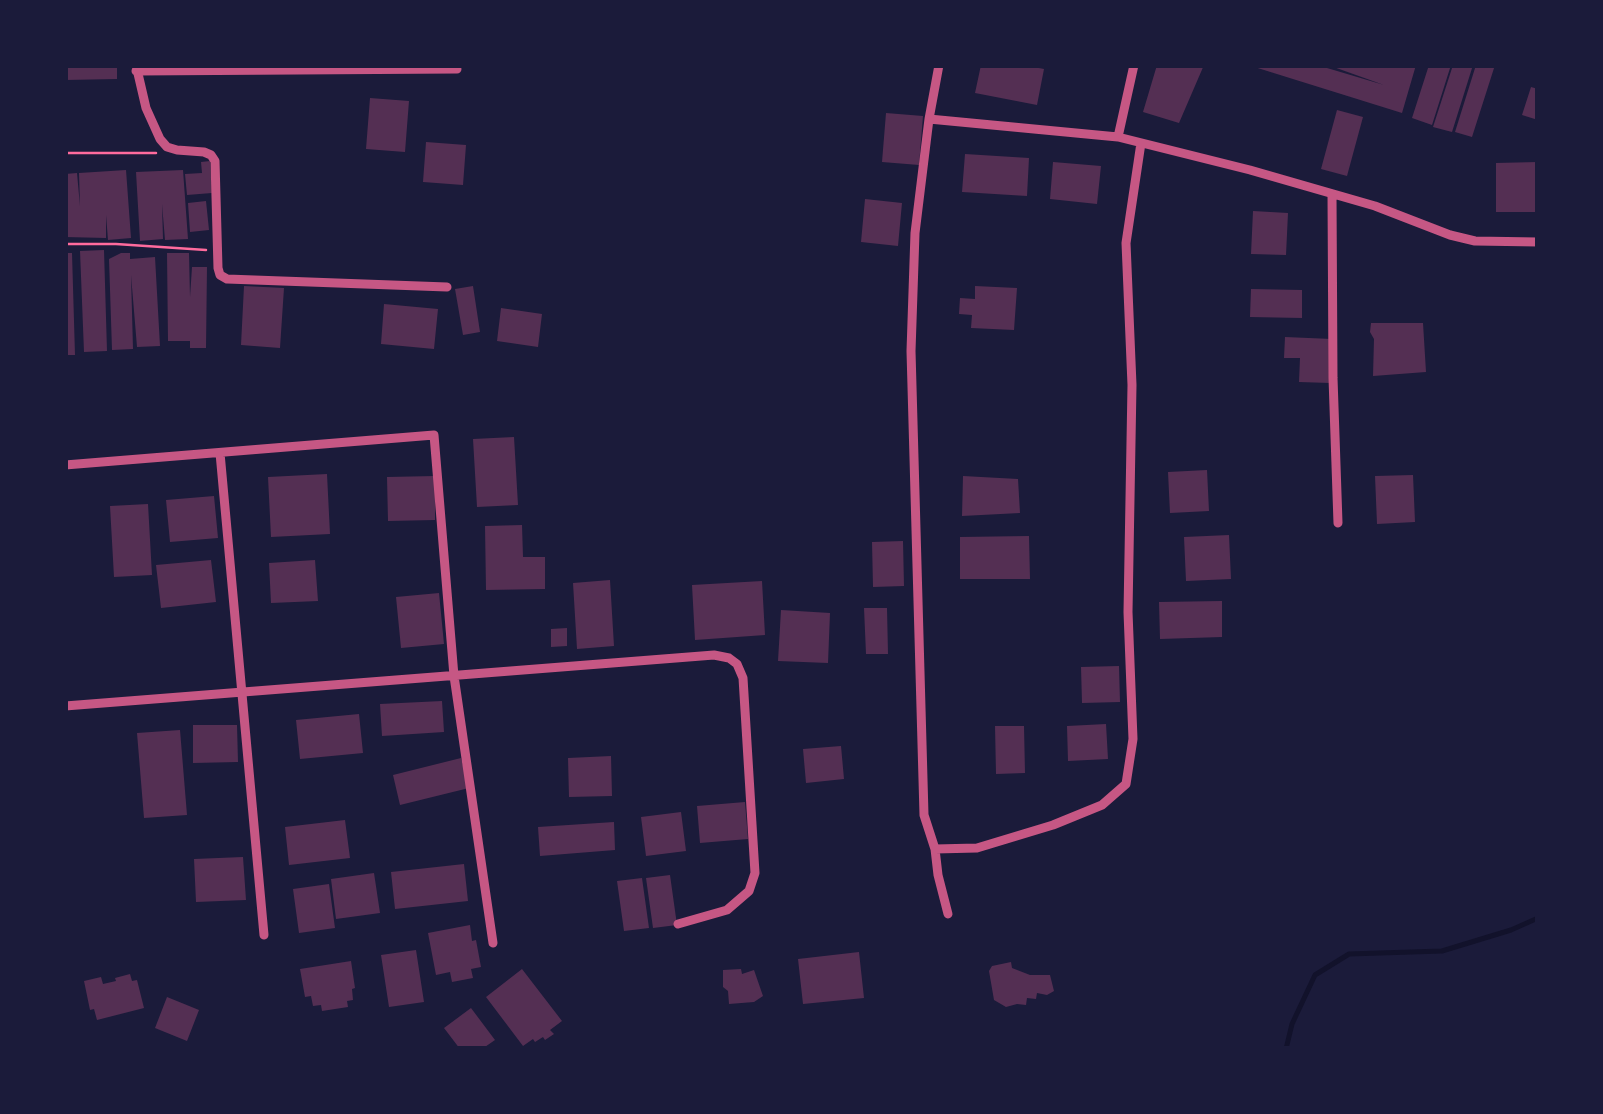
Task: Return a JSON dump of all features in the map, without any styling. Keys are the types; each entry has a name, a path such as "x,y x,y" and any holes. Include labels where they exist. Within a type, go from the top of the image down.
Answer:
{"street":[{"path":"940,65 915,233 910,351 924,815 948,914"},
{"path":"1118,137 1134,65"},
{"path":"447,287 227,279 220,275 215,161 204,152 177,150 160,140 146,108 136,68 457,69"},
{"path":"929,120 1118,137 1332,194 1406,216 1450,235 1475,241 1538,242"},
{"path":"935,850 977,848 1053,826 1102,805 1126,784 1132,738 1128,612 1132,386 1126,243 1141,143"},
{"path":"1332,194 1338,523"},
{"path":"65,465 434,435 454,676 493,943"},
{"path":"220,452 264,935"},
{"path":"65,706 714,655 729,658 737,664 743,678 754,873 749,891 727,910 678,924"}],"path":[{"path":"65,154 157,153 166,146"},
{"path":"65,244 218,250"}],"building":[{"path":"65,65 117,65 117,79 65,80"},
{"path":"981,65 1044,69 1037,105 975,93"},
{"path":"1157,65 1204,65 1179,123 1143,112"},
{"path":"1248,65 1317,65 1384,85 1328,65 1416,65 1402,113"},
{"path":"1429,65 1451,65 1432,125 1412,118"},
{"path":"1453,65 1473,65 1452,132 1433,127"},
{"path":"1476,65 1495,65 1472,137 1455,132"},
{"path":"1531,87 1538,89 1538,120 1522,115"},
{"path":"370,98 409,101 405,152 366,149"},
{"path":"1337,110 1363,117 1347,176 1321,169"},
{"path":"886,113 923,116 919,165 882,162"},
{"path":"426,142 466,145 463,185 423,182"},
{"path":"965,154 1029,158 1027,196 962,192"},
{"path":"210,161 212,193 187,195 185,174 202,173 201,162"},
{"path":"1053,162 1101,166 1097,204 1050,199"},
{"path":"1538,162 1538,212 1496,212 1496,163"},
{"path":"126,170 131,238 108,240 106,215 106,238 65,237 65,174 77,173 80,206 79,173"},
{"path":"183,170 188,239 165,240 162,204 163,239 140,241 136,172"},
{"path":"865,199 902,203 898,246 861,242"},
{"path":"206,201 209,230 190,232 188,203"},
{"path":"1253,211 1288,213 1286,255 1251,254"},
{"path":"104,250 107,351 84,352 80,251"},
{"path":"65,253 72,253 75,355 65,355"},
{"path":"130,253 130,259 155,257 160,346 137,347 131,275 133,349 112,350 109,259"},
{"path":"167,253 189,253 190,297 192,267 207,267 206,348 190,348 190,341 168,341"},
{"path":"244,286 284,288 280,348 241,345"},
{"path":"473,286 480,332 463,335 455,289"},
{"path":"975,286 1017,288 1014,330 971,328 972,315 959,314 960,298 975,299"},
{"path":"1251,289 1302,290 1302,318 1250,317"},
{"path":"384,304 438,309 434,349 381,344"},
{"path":"501,308 542,314 538,347 497,341"},
{"path":"1371,323 1423,323 1426,372 1373,376"},
{"path":"1285,337 1332,339 1330,383 1299,382 1300,358 1284,358"},
{"path":"514,437 518,505 477,507 473,439"},
{"path":"1207,470 1209,511 1170,513 1168,472"},
{"path":"327,474 330,534 271,537 268,477"},
{"path":"1413,475 1415,522 1377,524 1375,476"},
{"path":"435,476 435,520 388,521 387,477"},
{"path":"963,476 1018,479 1020,513 962,516"},
{"path":"214,496 218,538 170,542 166,500"},
{"path":"148,504 152,575 114,577 110,506"},
{"path":"522,525 523,557 545,557 545,589 486,590 485,526"},
{"path":"1229,535 1231,579 1186,581 1184,537"},
{"path":"1029,536 1030,579 960,579 960,537"},
{"path":"903,541 904,586 873,587 872,542"},
{"path":"211,560 216,602 161,608 156,565"},
{"path":"315,560 318,601 271,603 269,563"},
{"path":"610,580 614,646 577,649 573,583"},
{"path":"762,581 765,635 695,640 692,585"},
{"path":"439,593 444,644 401,648 396,597"},
{"path":"1222,601 1222,637 1160,639 1159,602"},
{"path":"864,608 887,608 888,654 866,654"},
{"path":"781,610 830,613 828,663 778,661"},
{"path":"567,628 567,646 551,647 551,629"},
{"path":"1119,666 1120,702 1082,703 1081,667"},
{"path":"442,701 444,732 382,736 380,704"},
{"path":"359,714 363,753 300,759 296,720"},
{"path":"1106,724 1108,759 1068,761 1067,726"},
{"path":"193,725 237,725 238,762 193,763"},
{"path":"995,726 1024,726 1025,773 996,774"},
{"path":"180,730 187,815 144,818 137,733"},
{"path":"841,746 844,779 806,783 803,749"},
{"path":"611,756 612,796 569,797 568,758"},
{"path":"461,758 469,788 400,805 393,775"},
{"path":"745,802 748,839 700,843 697,806"},
{"path":"681,812 686,851 646,856 641,817"},
{"path":"345,820 350,858 289,865 285,827"},
{"path":"614,822 615,850 540,856 538,827"},
{"path":"243,857 246,900 196,902 194,859"},
{"path":"464,864 468,901 395,909 391,872"},
{"path":"374,873 380,913 336,919 331,879"},
{"path":"670,875 677,925 653,928 646,878"},
{"path":"642,878 649,928 624,931 617,881"},
{"path":"329,884 335,928 299,933 293,889"},
{"path":"470,925 481,967 471,969 473,978 452,982 450,972 436,975 428,933"},
{"path":"416,950 424,1002 389,1007 381,955"},
{"path":"859,952 864,998 803,1004 798,959"},
{"path":"351,961 355,988 353,1000 347,1001 348,1007 322,1011 321,1005 313,1006 311,996 305,997 300,969"},
{"path":"1011,962 1012,968 1030,975 1050,975 1054,991 1047,995 1037,993 1036,999 1027,998 1026,1005 1006,1007 994,1000 989,971 992,966"},
{"path":"522,969 562,1021 545,1040 533,1039 523,1046 486,997"},
{"path":"741,969 742,974 754,970 763,996 754,1002 729,1004 723,970"},
{"path":"130,974 132,981 137,980 144,1008 97,1020 94,1009 90,1010 84,981 101,977 103,984"},
{"path":"167,997 199,1010 187,1041 155,1028"},
{"path":"471,1008 495,1040 482,1049 460,1049 444,1028"}],"waterway":[{"path":"1286,1049 1292,1024 1315,975 1349,954 1442,951 1538,918"}]}
